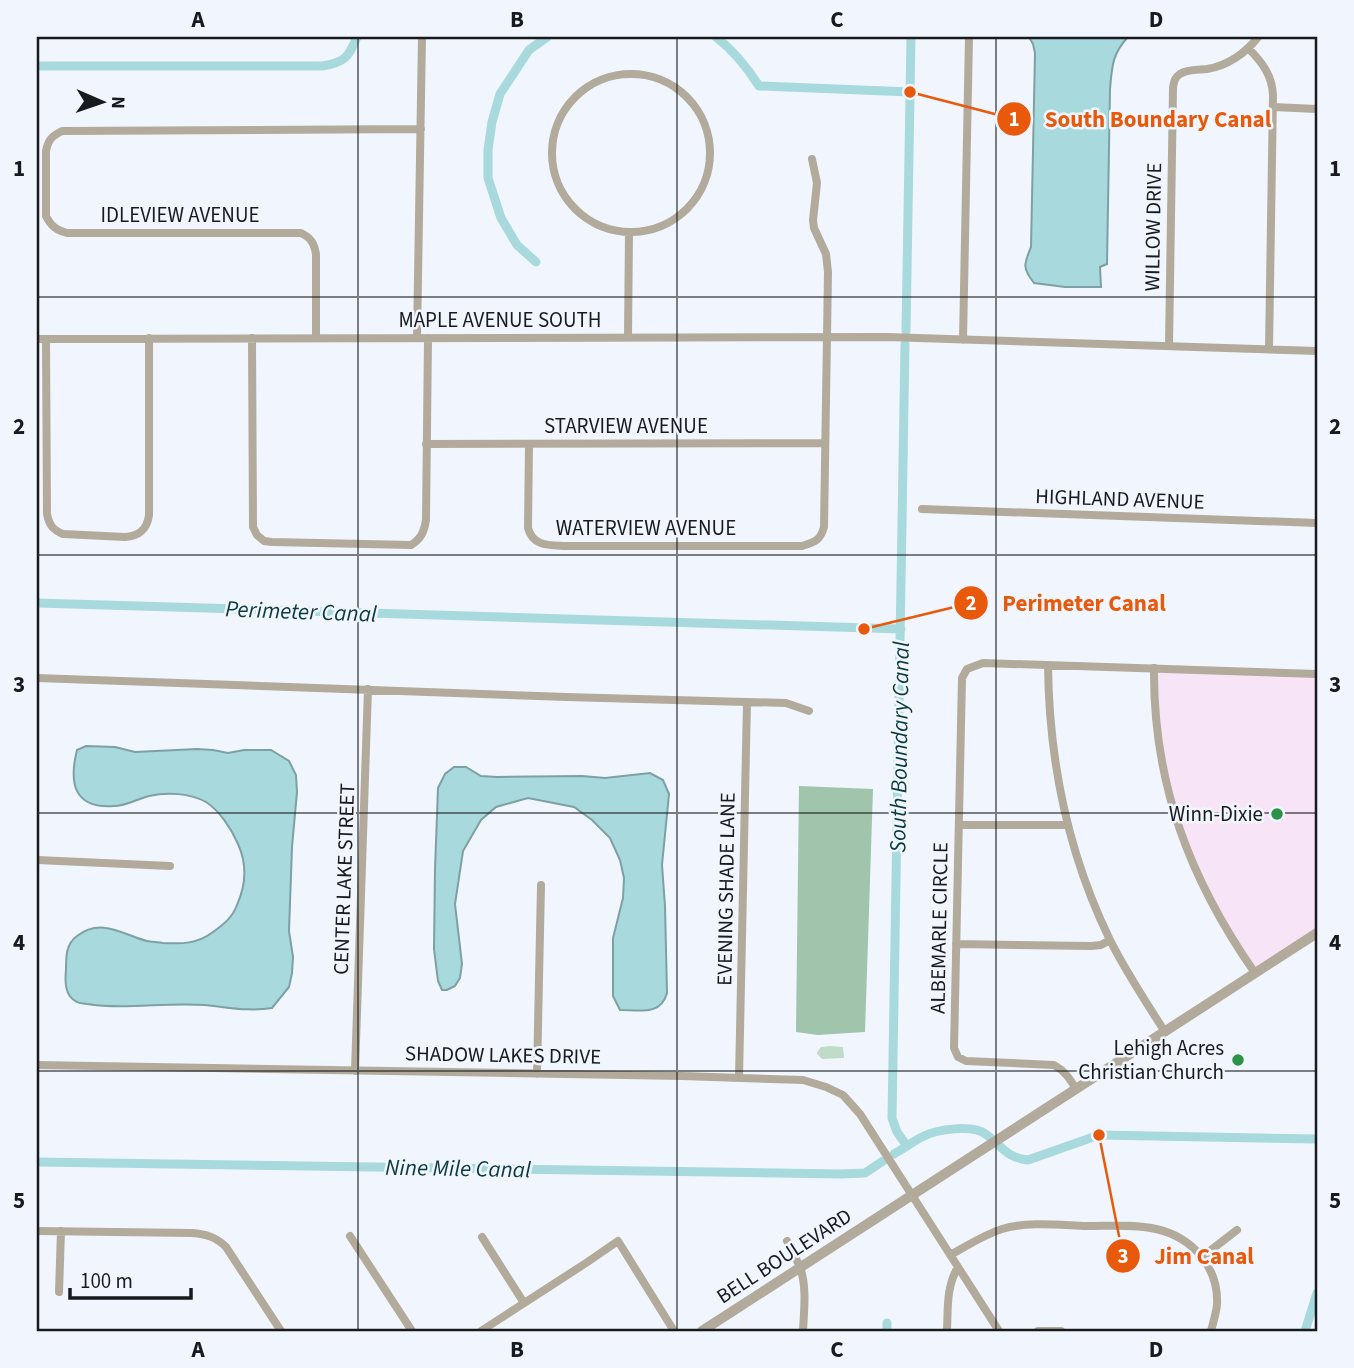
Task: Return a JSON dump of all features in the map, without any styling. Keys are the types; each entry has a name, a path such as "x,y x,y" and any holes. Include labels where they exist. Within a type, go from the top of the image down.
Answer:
{"street":[{"path":"417,338 422,37"},
{"path":"964,340 968,37"},
{"name":"WILLOW DRIVE","path":"1169,346 1174,79 1181,73 1220,66 1248,48 1258,37"},
{"path":"1248,48 1261,62 1273,86 1269,349"},
{"path":"641,75 660,80 675,88 695,107 709,141 709,161 701,188 684,210 659,226 629,232 592,221 570,203 557,181 553,144 561,116 578,94 593,83 611,76 641,75"},
{"path":"1273,107 1317,109"},
{"name":"IDLEVIEW AVENUE","path":"316,338 316,254 309,237 301,233 58,231 46,216 48,142 61,132 421,129"},
{"path":"812,159 817,183 814,228 828,263 825,443"},
{"path":"628,337 629,232"},
{"name":"MAPLE AVENUE SOUTH","path":"37,339 827,337 1317,351"},
{"path":"47,339 49,524 55,531 63,534 135,537 148,524 149,516 149,338"},
{"path":"252,338 253,527 257,535 264,541 272,542 411,545 419,540 426,520 428,338"},
{"name":"STARVIEW AVENUE","path":"426,444 825,443"},
{"name":"WATERVIEW AVENUE","path":"529,444 528,528 530,537 537,543 566,546 802,546 821,536 824,527 825,443"},
{"name":"HIGHLAND AVENUE","path":"922,509 1317,523"},
{"name":"ALBEMARLE CIRCLE","path":"1048,665 983,663 967,669 962,678 954,1048 958,1057 966,1061 1054,1065 1062,1069 1076,1089"},
{"path":"1165,1032 1110,940 1091,899 1067,825 1055,768 1048,665 1317,674"},
{"path":"1154,668 1156,718 1173,811 1211,904 1255,973"},
{"path":"37,678 786,703 810,712"},
{"name":"CENTER LAKE STREET","path":"355,1070 368,689"},
{"name":"EVENING SHADE LANE","path":"739,1078 747,702"},
{"path":"959,825 1067,825"},
{"path":"37,860 170,866"},
{"path":"537,1074 541,885"},
{"name":"BELL BOULEVARD","path":"702,1331 1317,933"},
{"path":"956,944 1091,946 1110,940"},
{"name":"SHADOW LAKES DRIVE","path":"37,1065 803,1080 843,1095 860,1114 999,1331"},
{"path":"950,1255 992,1233 1014,1227 1035,1225 1153,1228 1176,1236 1194,1248 1209,1266 1216,1287 1217,1305 1211,1331"},
{"path":"1202,1257 1237,1230"},
{"path":"37,1231 192,1233 211,1236 226,1247 280,1331"},
{"path":"59,1292 61,1231"},
{"path":"350,1236 412,1331"},
{"path":"482,1237 524,1303"},
{"path":"481,1331 618,1241 674,1331"},
{"path":"787,1241 800,1268 804,1287 803,1331"},
{"path":"947,1331 949,1289 958,1267"},
{"path":"1038,1331 1061,1331"}],"shaded area":[{"path":"1151,672 1317,674 1317,928 1250,971 1194,876 1176,829"}],"green space":[{"path":"799,786 873,789 865,1032 818,1035 796,1032"},
{"path":"821,1047 843,1047 844,1058 822,1059 817,1054"}],"water":[{"path":"1029,37 1128,37 1116,55 1111,74 1107,264 1100,267 1101,287 1065,287 1034,283 1026,270 1031,247 1035,53"},
{"path":"86,746 115,747 135,752 197,749 228,753 271,750 289,761 296,775 297,792 289,931 293,957 292,973 289,987 272,1008 246,1009 189,1004 102,1006 79,1003 70,996 66,983 67,955 77,936 95,928 104,928 147,941 195,941 207,936 233,914 244,882 243,859 232,833 216,810 206,802 186,795 163,794 127,804 100,806 82,798 74,783 74,773 77,750"},
{"path":"454,767 466,767 481,776 497,777 605,778 650,773 663,780 669,794 662,865 667,993 660,1005 642,1011 620,1010 613,996 613,938 623,898 624,878 620,860 610,838 574,807 528,798 496,807 481,820 463,851 455,904 462,964 460,978 455,986 442,990 438,981 434,949 438,788 445,774"}],"waterway":[{"path":"37,66 322,66 345,58 357,37"},
{"path":"536,262 517,245 501,218 488,178 488,150 500,94 529,50 547,37"},
{"path":"716,37 740,60 759,86 910,92"},
{"name":"South Boundary Canal","path":"906,331 911,37"},
{"name":"South Boundary Canal","path":"905,344 892,1118 897,1132 907,1146"},
{"name":"Perimeter Canal","path":"37,603 901,629"},
{"path":"894,1154 929,1134 955,1129 981,1132 1009,1154 1028,1160 1099,1135 1317,1139"},
{"name":"Nine Mile Canal","path":"37,1162 841,1174 865,1173 883,1161"},
{"path":"1305,1331 1317,1293"},
{"name":"South Boundary Canal","path":"887,1323 887,1331"}],"place":[{"name":"South Boundary Canal","path":"910,92"},
{"name":"Perimeter Canal","path":"864,629"},
{"name":"Winn-Dixie","path":"1277,814"},
{"name":"Lehigh Acres Christian Church","path":"1238,1060"},
{"name":"Jim Canal","path":"1099,1135"}]}
